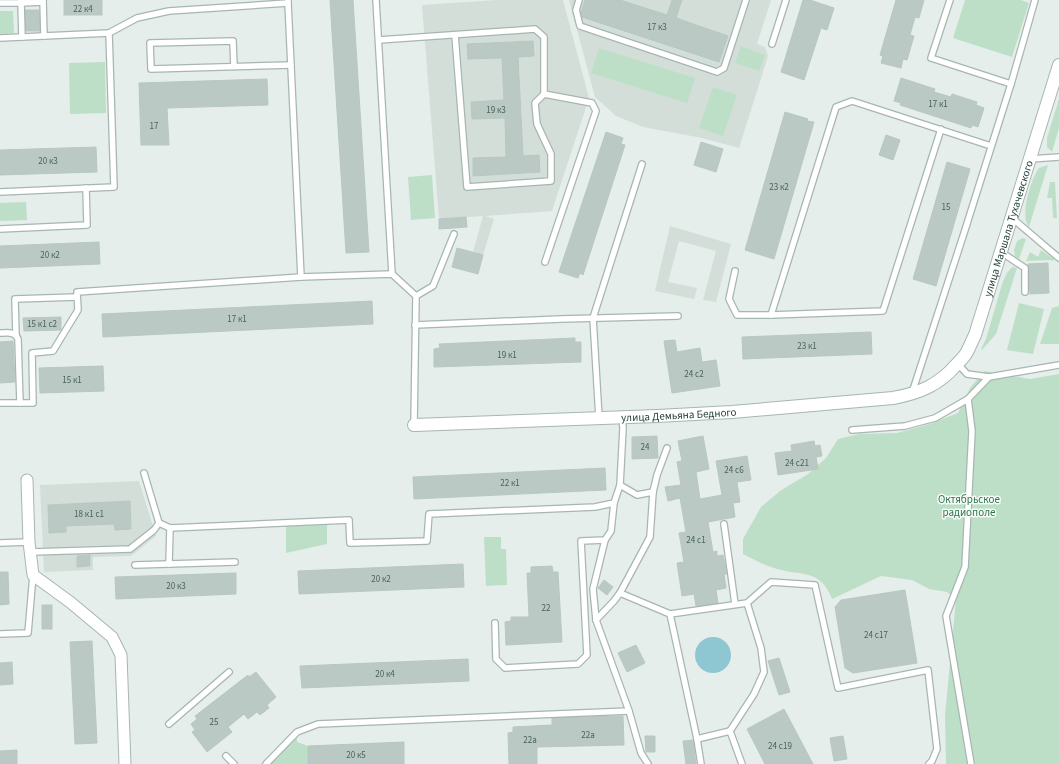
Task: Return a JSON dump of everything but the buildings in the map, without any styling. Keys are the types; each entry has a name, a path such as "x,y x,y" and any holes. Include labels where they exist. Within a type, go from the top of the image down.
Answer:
{"street":[{"name":"улица Маршала Тухачевского","path":"940,381 958,364 966,353 975,335 1059,65"},
{"name":"улица Демьяна Бедного","path":"414,425 622,418 732,412 893,398 927,389 940,381"},
{"path":"27,480 30,547 33,575 70,602 112,637 121,655 125,764"}],"lane":[{"path":"376,0 392,274 416,296 414,425"},
{"path":"579,0 576,10 580,26 717,72 724,68 746,0"},
{"path":"772,44 786,0"},
{"path":"950,0 931,58 1011,84"},
{"path":"912,394 1011,84 1035,0"},
{"path":"21,1 22,37"},
{"path":"0,3 43,1 44,36"},
{"path":"0,38 110,33 137,18 169,11 288,2 301,277"},
{"path":"379,40 535,29 544,37 544,94 535,103 537,124 551,154 551,181 467,188 455,35"},
{"path":"0,192 114,187 110,33"},
{"path":"234,67 233,41 150,43 151,70 291,65"},
{"path":"544,94 592,103 596,111 545,262"},
{"path":"771,315 836,107 852,101 991,146"},
{"path":"735,271 728,299 737,315 883,311 941,129"},
{"path":"1030,159 1059,157"},
{"path":"599,418 593,318 642,164"},
{"path":"0,229 87,226 86,188"},
{"path":"1011,218 1059,258"},
{"path":"416,296 433,286 454,234"},
{"path":"1001,252 1025,268 1025,292"},
{"path":"0,403 33,403 32,353 53,352 78,310 77,292 301,277 392,274"},
{"path":"20,403 15,299 77,297"},
{"path":"415,325 678,316"},
{"path":"0,333 10,333 16,335"},
{"path":"958,364 967,374 989,377 1059,365"},
{"path":"852,430 905,426 935,418 968,398 989,377"},
{"path":"968,398 972,431 965,566 946,616 971,764"},
{"path":"622,418 623,428 620,485 614,503 611,531 606,540 593,589 596,620 630,711 641,753 648,764"},
{"path":"596,620 620,593 650,537 653,492 657,475 667,448"},
{"path":"144,473 159,524"},
{"path":"620,485 638,495 653,492"},
{"path":"159,524 170,528 349,520 350,543 427,541 429,514 595,507 614,503"},
{"path":"0,543 30,547 130,549 154,530 159,524"},
{"path":"724,524 736,604"},
{"path":"169,564 170,528"},
{"path":"495,623 496,659 505,668 578,664 586,655 581,541 606,540"},
{"path":"135,565 235,562"},
{"path":"0,634 28,633 33,575"},
{"path":"620,593 670,614 747,603 771,582 815,586 838,688 928,670 937,749 932,761 929,764"},
{"path":"697,739 730,731 754,694 764,672 761,648 747,603"},
{"path":"670,614 701,764"},
{"path":"169,724 229,672"},
{"path":"266,764 297,732 318,724 630,711"},
{"path":"730,731 742,764"},
{"path":"226,756 234,764"}],"shaded area":[{"path":"497,0 563,0 589,98 552,211 485,216 494,219 483,255 473,252 483,216 439,219 422,5"},
{"path":"569,0 771,0 757,44 765,47 768,56 739,148 702,138 643,127 616,116 595,97"},
{"path":"670,226 731,244 716,302 703,300 716,251 679,241 668,282 697,288 694,299 655,291"},
{"path":"139,481 156,536 131,556 93,557 93,570 44,572 40,485"}],"green space":[{"path":"965,0 1021,0 1029,3 1012,57 953,38"},
{"path":"0,11 13,11 14,33 0,34"},
{"path":"741,46 765,55 759,71 735,63"},
{"path":"599,48 695,78 687,103 591,73"},
{"path":"105,62 106,113 70,114 69,63"},
{"path":"713,87 737,95 723,136 699,128"},
{"path":"1059,99 1059,128 1052,152 1047,147 1047,138"},
{"path":"1048,165 1029,227 1026,222 1025,215 1027,198 1039,168"},
{"path":"432,175 435,218 411,220 408,177"},
{"path":"1050,182 1055,182 1057,218 1053,218 1052,198 1047,198"},
{"path":"26,202 27,220 0,221 0,203"},
{"path":"1023,238 1026,239 1019,259 1015,256 1014,250 1017,241"},
{"path":"1041,250 1054,259 1053,261 1026,261 1030,252 1038,257"},
{"path":"1012,267 1017,268 996,334 982,350 981,349 986,339 1003,281"},
{"path":"1019,303 1044,309 1033,354 1007,350"},
{"path":"1059,306 1059,344 1040,344 1052,308"},
{"name":"Октябрьское радиополе","path":"984,371 1030,379 1059,374 1059,764 946,764 945,715 956,599 947,592 929,589 912,580 881,576 832,599 822,582 815,578 808,575 783,571 770,567 743,554 743,539 761,507 780,491 808,474 826,458 838,439 859,434 897,433 930,424 958,413 970,388"},
{"path":"327,525 327,544 286,553 286,526"},
{"path":"484,537 501,537 501,549 506,549 507,585 486,586"},
{"path":"297,732 297,742 308,746 308,764 266,764"}],"water":[{"path":"713,637 723,640 728,645 731,655 728,665 723,670 713,673 703,670 698,665 695,655 698,645 703,640"}]}
